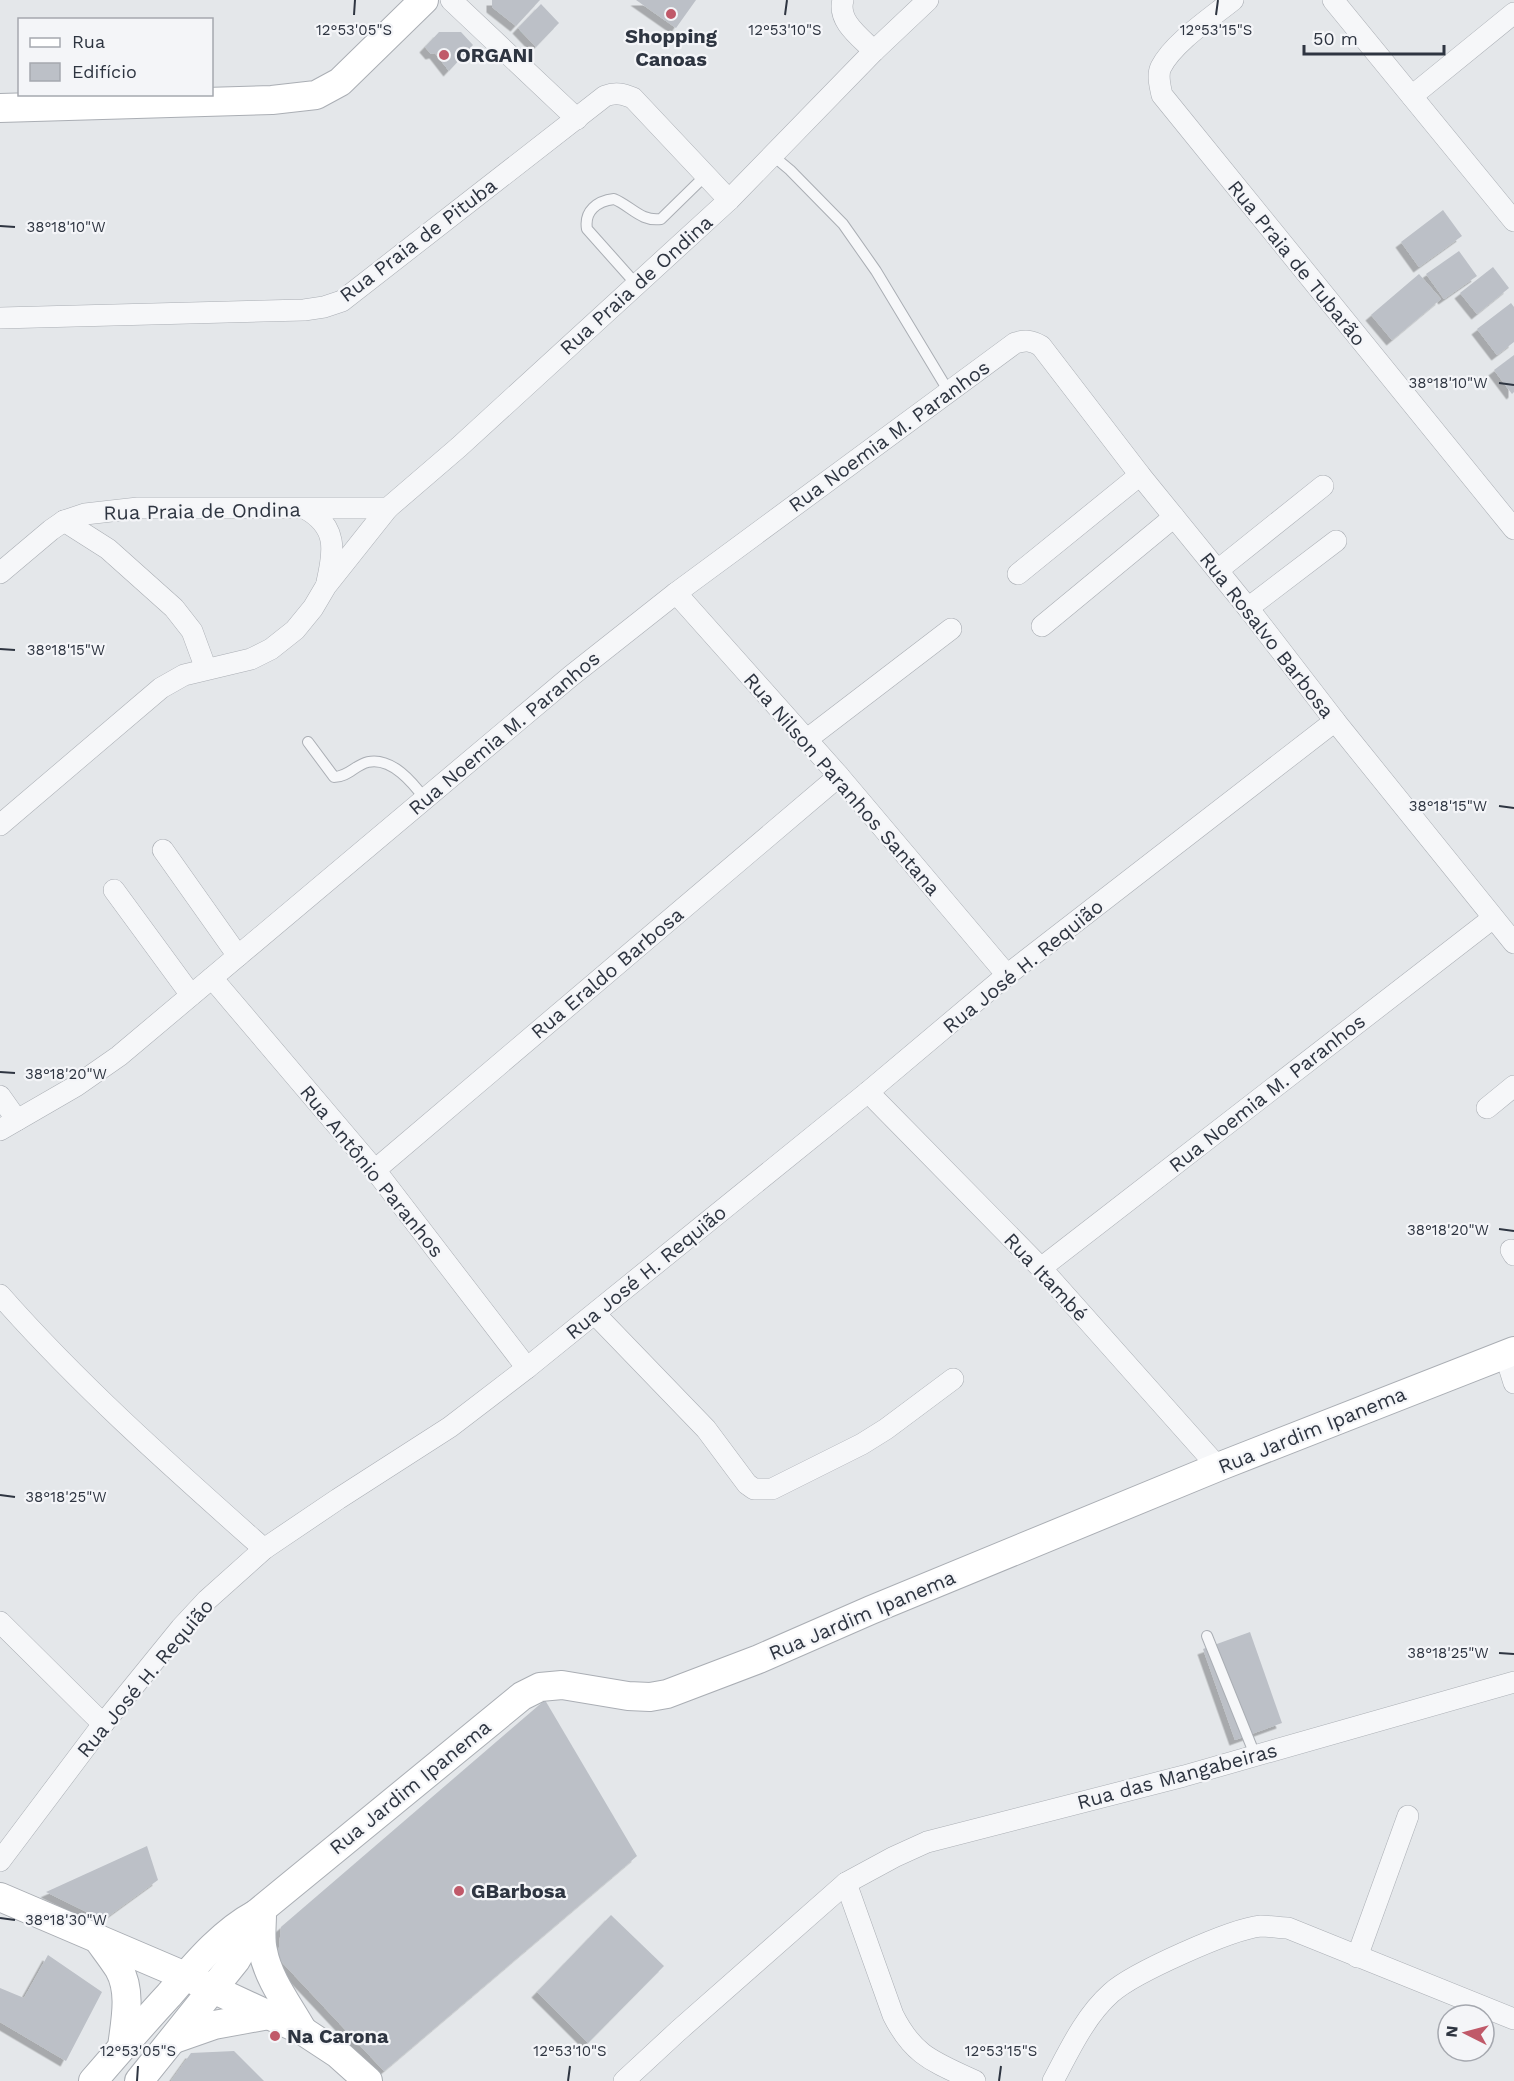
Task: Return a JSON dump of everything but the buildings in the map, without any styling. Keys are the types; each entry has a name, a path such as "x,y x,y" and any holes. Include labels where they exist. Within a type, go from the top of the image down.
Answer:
{"street":[{"path":"0,108 272,100 316,95 340,82 424,0"},
{"path":"451,0 577,119"},
{"path":"839,2 846,22 873,51 928,0"},
{"name":"Rua Praia de Tubarão","path":"1233,0 1179,43 1160,68 1158,82 1162,94 1514,529"},
{"path":"1333,0 1514,221"},
{"path":"1412,96 1514,13"},
{"name":"Rua Praia de Ondina","path":"0,825 161,688 184,675 251,659 271,649 295,630 313,608 326,586 388,508 459,447 729,200 873,51"},
{"name":"Rua Praia de Pituba","path":"0,318 324,308 342,301 605,96 612,94 623,94 633,98 729,200"},
{"name":"Rua Rosalvo Barbosa","path":"1015,343 1025,340 1041,346 1140,475 1514,943"},
{"name":"Rua Noemia M. Paranhos","path":"8,1125 76,1086 119,1056 570,676 676,593 1015,343"},
{"path":"1018,574 1140,475"},
{"path":"1218,570 1323,486"},
{"name":"Rua Praia de Ondina","path":"0,573 51,530 64,521 85,514 138,508 388,508"},
{"path":"306,508 319,516 327,526 331,540 333,557 326,586"},
{"path":"1042,626 1174,517"},
{"path":"64,521 108,549 174,608 192,631 206,669"},
{"path":"1248,608 1336,541"},
{"name":"Rua Nilson Paranhos Santana","path":"676,593 839,776 1007,975"},
{"path":"806,740 951,629"},
{"name":"Rua José H. Requião","path":"0,1862 103,1724 181,1628 207,1600 264,1549 450,1427 527,1368 868,1092 1007,975 1335,721"},
{"name":"Rua Eraldo Barbosa","path":"375,1170 839,776"},
{"path":"164,850 238,956"},
{"path":"114,890 191,995"},
{"name":"Rua Noemia M. Paranhos","path":"1041,1268 1493,918"},
{"name":"Rua Antônio Paranhos","path":"213,978 375,1170 527,1368"},
{"path":"1487,1108 1514,1086"},
{"name":"Rua Itambé","path":"868,1092 1041,1268 1218,1467"},
{"path":"0,1096 8,1125"},
{"path":"0,1295 38,1339 134,1433 264,1549"},
{"path":"596,1314 706,1430 747,1484 754,1489 772,1489 862,1444 886,1430 953,1379"},
{"path":"1509,1353 1514,1383"},
{"name":"Rua Jardim Ipanema","path":"93,2081 185,1976 238,1923 259,1911 522,1696 540,1687 562,1685 628,1696 650,1697 667,1694 759,1659 871,1610 1218,1467 1509,1353"},
{"path":"0,1622 103,1724"},
{"name":"Rua das Mangabeiras","path":"624,2081 846,1884 894,1857 927,1842 1255,1755 1514,1682"},
{"path":"1357,1957 1408,1816"},
{"path":"846,1884 900,2029 911,2045 925,2057 975,2081"},
{"path":"0,1897 185,1976 303,2031 339,2054 368,2081"},
{"path":"139,2081 214,1990 247,1941 259,1911"},
{"path":"259,1911 263,1954 269,1971 303,2031"},
{"path":"1053,2081 1090,2016 1111,1992 1140,1974 1232,1933 1261,1926 1288,1928 1514,2019"},
{"path":"97,1938 120,1970 125,1985 127,2007 122,2047"},
{"path":"174,2039 214,2025 269,2015"}],"lane":[{"path":"772,155 843,224 876,271 949,392"},
{"path":"636,284 587,229 585,221 589,211 603,200 614,199 643,218 661,219 706,175"},
{"path":"308,742 334,777 342,777 369,762 379,763 391,767 411,780 425,799"},
{"path":"1207,1636 1255,1755"}],"place":[{"name":"Shopping Canoas","path":"671,14"},
{"name":"ORGANI","path":"444,55"},
{"name":"GBarbosa","path":"459,1891"},
{"name":"Na Carona","path":"275,2036"}]}
